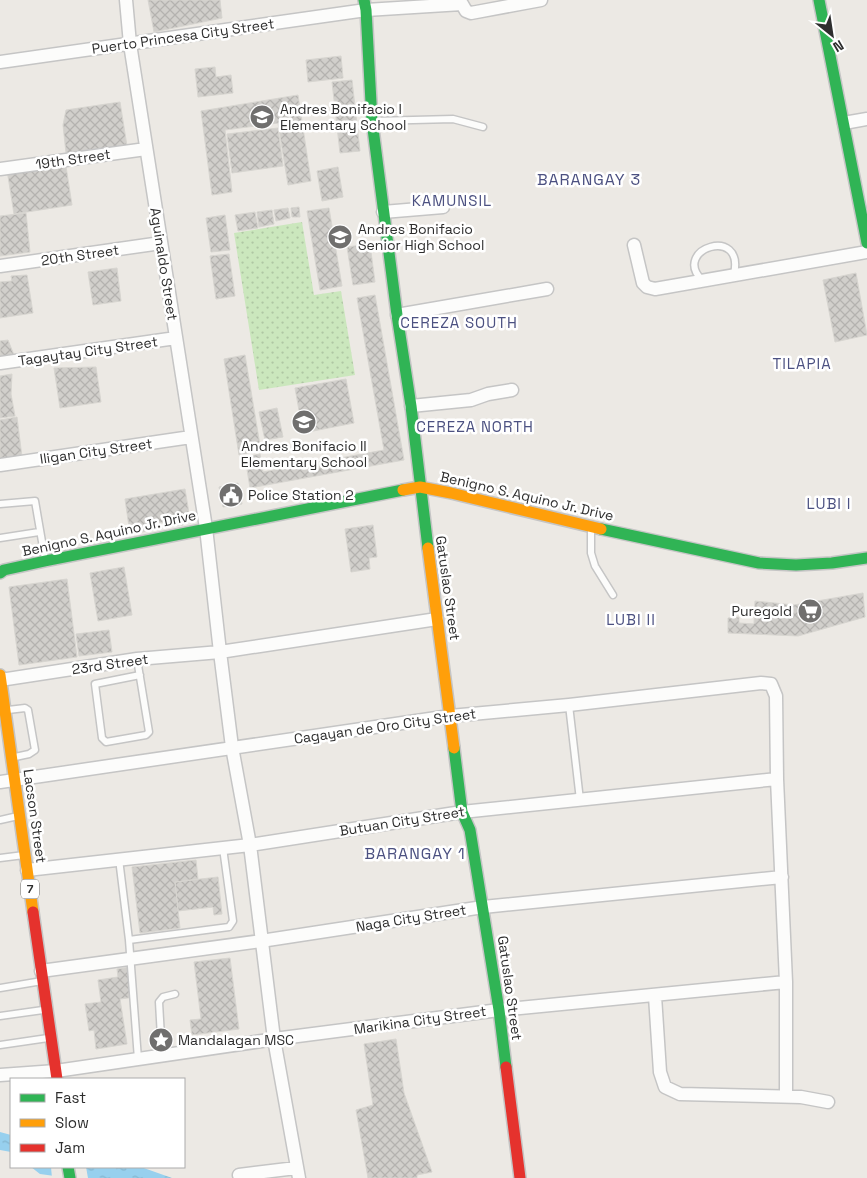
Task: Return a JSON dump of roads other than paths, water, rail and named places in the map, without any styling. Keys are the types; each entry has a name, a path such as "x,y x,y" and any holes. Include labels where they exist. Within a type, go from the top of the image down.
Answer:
{"main road":[{"path":"823,1 867,243"},
{"name":"Gatuslao Street","path":"365,5 372,121 397,315 411,406 462,812 470,830 483,907 499,1010 520,1178"},
{"name":"Benigno S. Aquino Jr. Drive","path":"1,570 420,487 591,527 759,563 796,565 832,563 867,558"},
{"name":"Lacson Street","path":"0,676 57,1075"}],"street":[{"name":"Aguinaldo Street","path":"126,0 130,44 206,528 232,747 250,844 274,1040 298,1173"},
{"path":"462,2 466,11 471,13 541,0"},
{"name":"Puerto Princesa City Street","path":"0,62 130,44 365,5 462,2"},
{"path":"844,123 867,119"},
{"name":"19th Street","path":"0,169 146,149"},
{"path":"383,212 443,207"},
{"name":"20th Street","path":"0,266 161,243"},
{"path":"634,245 642,283 648,288 703,281 867,252"},
{"path":"397,315 547,289"},
{"name":"Tagaytay City Street","path":"0,363 176,338"},
{"path":"411,406 471,400 488,394 512,390"},
{"name":"Iligan City Street","path":"0,465 191,437"},
{"name":"23rd Street","path":"0,680 137,659 220,652 437,619"},
{"name":"Cagayan de Oro City Street","path":"0,782 450,716 570,705 751,684 771,684 776,696 777,779"},
{"path":"777,779 786,982 786,1096"},
{"name":"Butuan City Street","path":"27,870 223,848 462,812 777,779"},
{"name":"Naga City Street","path":"42,976 130,959 483,907 782,877"},
{"name":"Marikina City Street","path":"0,1075 57,1075 162,1055 499,1010 786,982"},
{"path":"655,996 660,1072 665,1087 680,1094 786,1096 828,1102"},
{"path":"239,1174 298,1173"}],"lane":[{"path":"372,121 453,119 483,127"},
{"path":"703,281 697,275 695,262 702,250 714,245 721,246 732,254 736,266 734,274"},
{"path":"0,504 35,501 45,561"},
{"path":"591,527 591,553 595,566 613,595"},
{"path":"0,538 39,532"},
{"path":"137,659 140,675 148,734 106,742 102,738 95,684 140,675"},
{"path":"570,705 580,800"},
{"path":"5,711 25,708 28,710 33,740 33,752 11,758"},
{"path":"0,820 19,816"},
{"path":"129,940 229,927 233,921 223,848"},
{"path":"0,858 25,855"},
{"path":"119,859 129,940 138,1059"},
{"path":"0,988 42,976"},
{"path":"162,1055 159,1002 163,997 175,994"},
{"path":"0,1016 47,1009"},
{"path":"0,1045 51,1038"}],"water":[{"path":"0,1132 10,1135 10,1152 0,1150"},
{"path":"32,1168 144,1168 172,1178 69,1178 40,1174"}],"place":[{"name":"Andres Bonifacio I Elementary School","path":"262,117"},
{"name":"Andres Bonifacio Senior High School","path":"340,237"},
{"name":"Andres Bonifacio II Elementary School","path":"304,422"},
{"name":"Police Station 2","path":"231,495"},
{"name":"Puregold","path":"810,611"},
{"name":"Mandalagan MSC","path":"161,1040"}],"district":[{"name":"BARANGAY 3","path":"589,179"},
{"name":"KAMUNSIL","path":"452,201"},
{"name":"CEREZA SOUTH","path":"459,323"},
{"name":"TILAPIA","path":"802,364"},
{"name":"CEREZA NORTH","path":"475,427"},
{"name":"LUBI I","path":"829,504"},
{"name":"LUBI II","path":"631,620"},
{"name":"BARANGAY 1","path":"415,853"}]}
